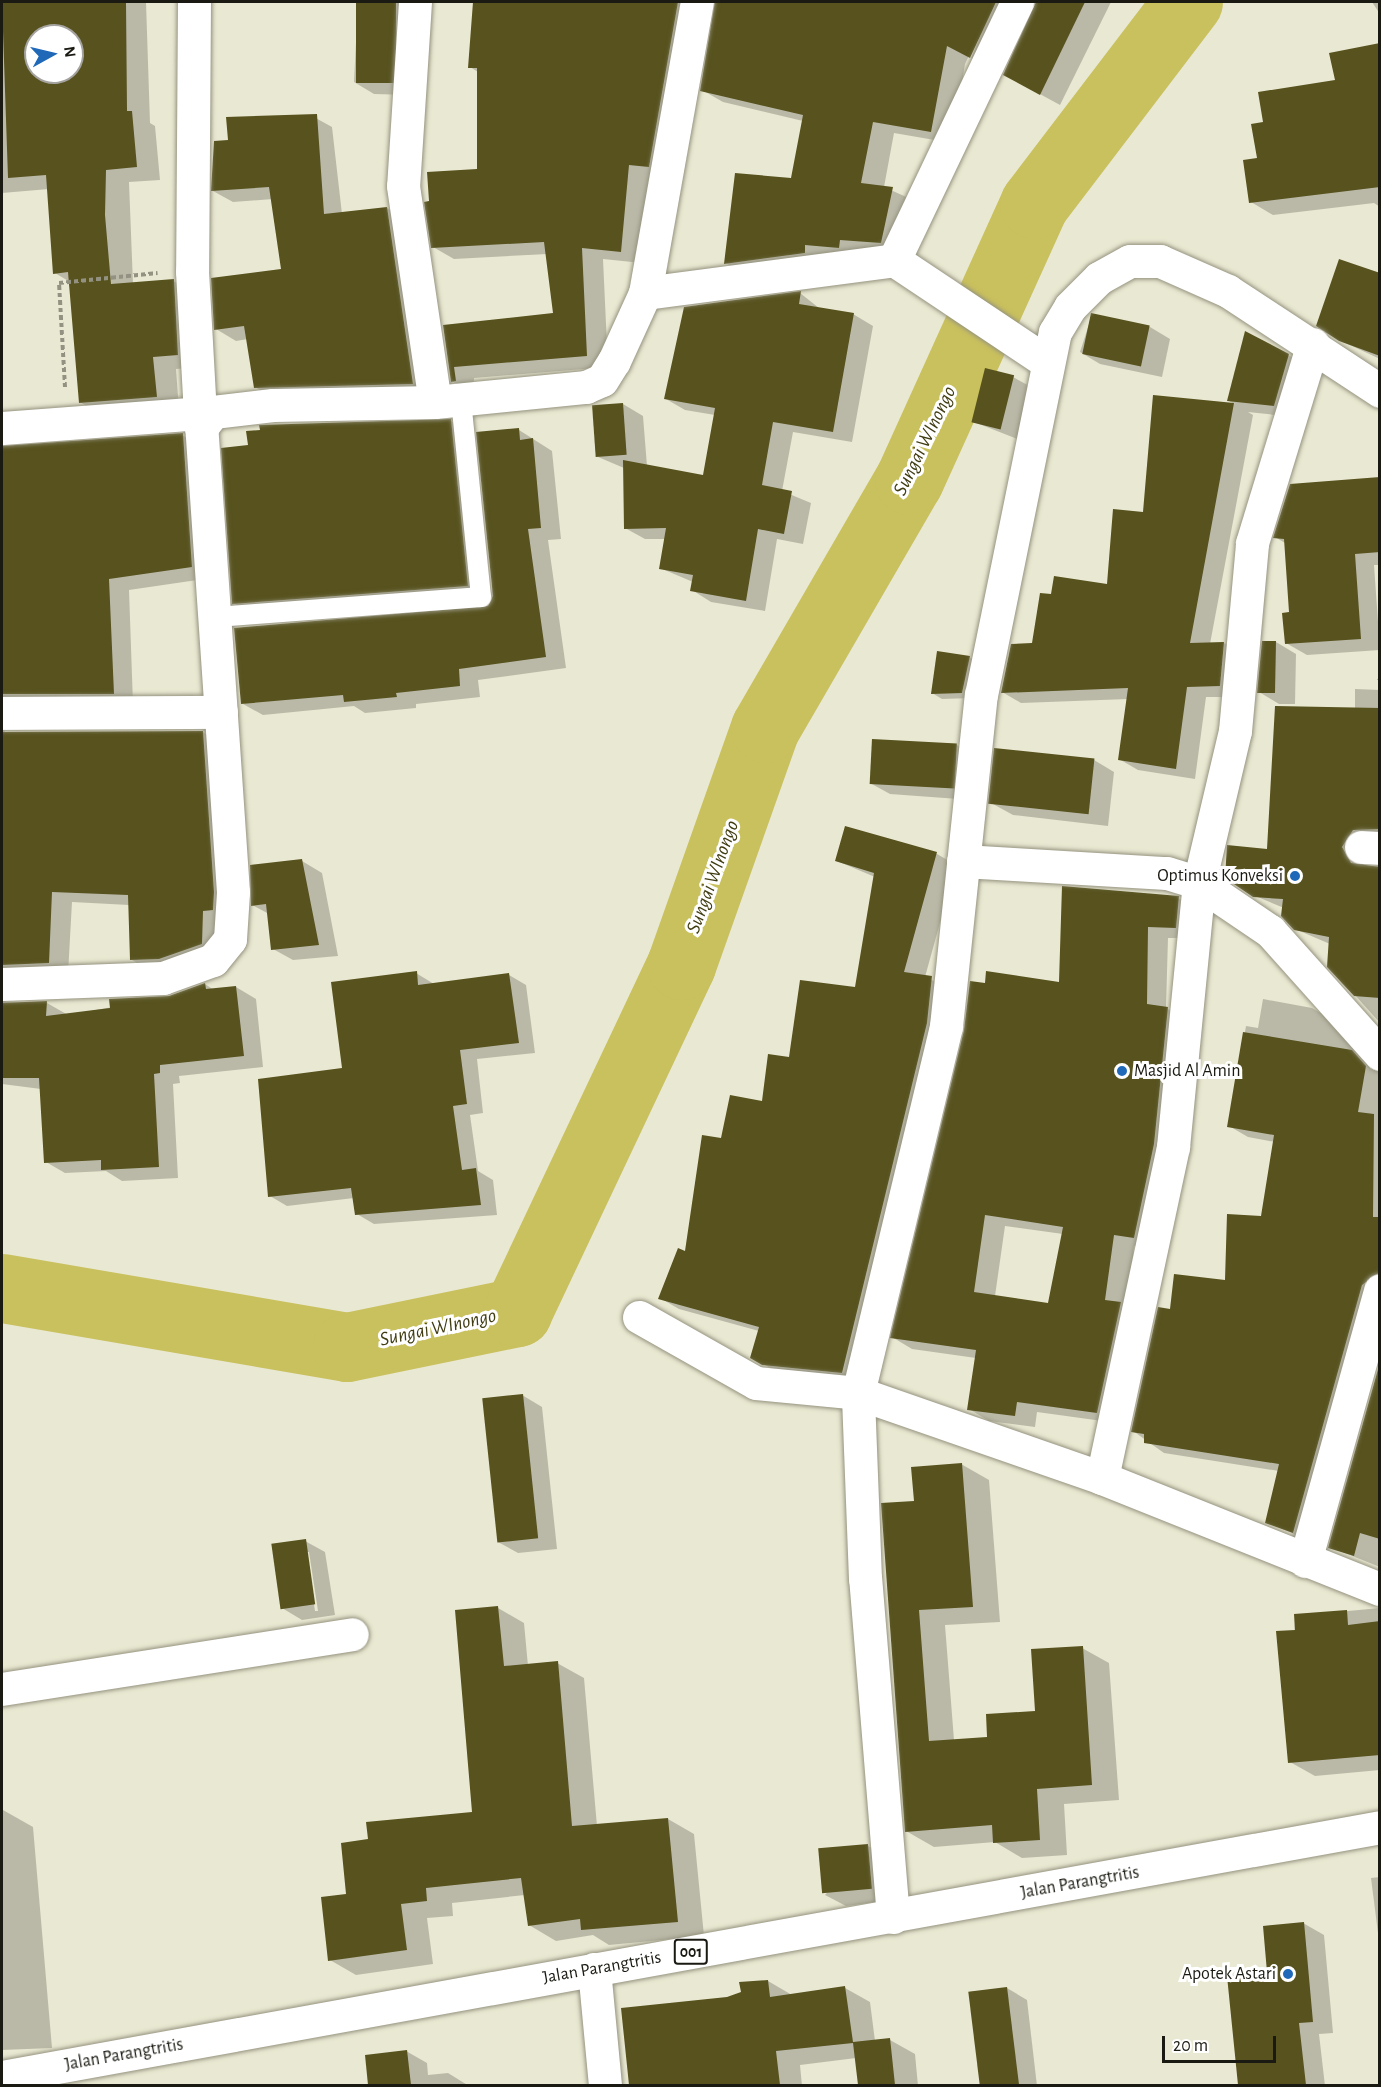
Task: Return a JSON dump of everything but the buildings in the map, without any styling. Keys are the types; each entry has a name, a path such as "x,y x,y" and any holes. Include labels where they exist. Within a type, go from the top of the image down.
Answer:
{"street":[{"path":"2,984 163,978 199,968 222,950 230,939 233,911 216,617 201,428 207,412 192,270 194,2"},
{"path":"415,2 403,186 448,401"},
{"path":"2,428 67,420 207,412 273,405 448,401 554,393 602,380 645,293 697,2"},
{"path":"894,260 1014,3"},
{"path":"645,293 894,260 1047,362"},
{"path":"893,1917 865,1579 858,1393 946,1026 981,695 1047,362 1055,332 1083,292 1115,267 1138,261 1160,261 1201,275 1313,344 1380,391"},
{"path":"1102,1478 1173,1147 1199,883 1235,731 1252,543 1313,344"},
{"path":"2,713 221,712"},
{"path":"963,861 1167,873 1199,883 1270,931 1380,1054"},
{"path":"1305,1561 1380,1290"},
{"path":"639,1317 756,1383 858,1393 1102,1478 1305,1561 1380,1589"},
{"path":"2,1689 352,1634"},
{"name":"Jalan Parangtritis","path":"2,2077 1380,1827"},
{"path":"594,1969 605,2085"}],"lane":[{"path":"216,617 481,597 448,401"}],"path":[{"path":"67,420 59,284 192,270"}],"waterway":[{"name":"Sungai WInongo","path":"2,1288 347,1347 517,1312 681,965 765,728 909,480 1034,204 1188,2"}],"place":[{"name":"Optimus Konveksi","path":"1295,876"},
{"name":"Masjid Al Amin","path":"1122,1071"},
{"name":"Apotek Astari","path":"1288,1974"}]}
